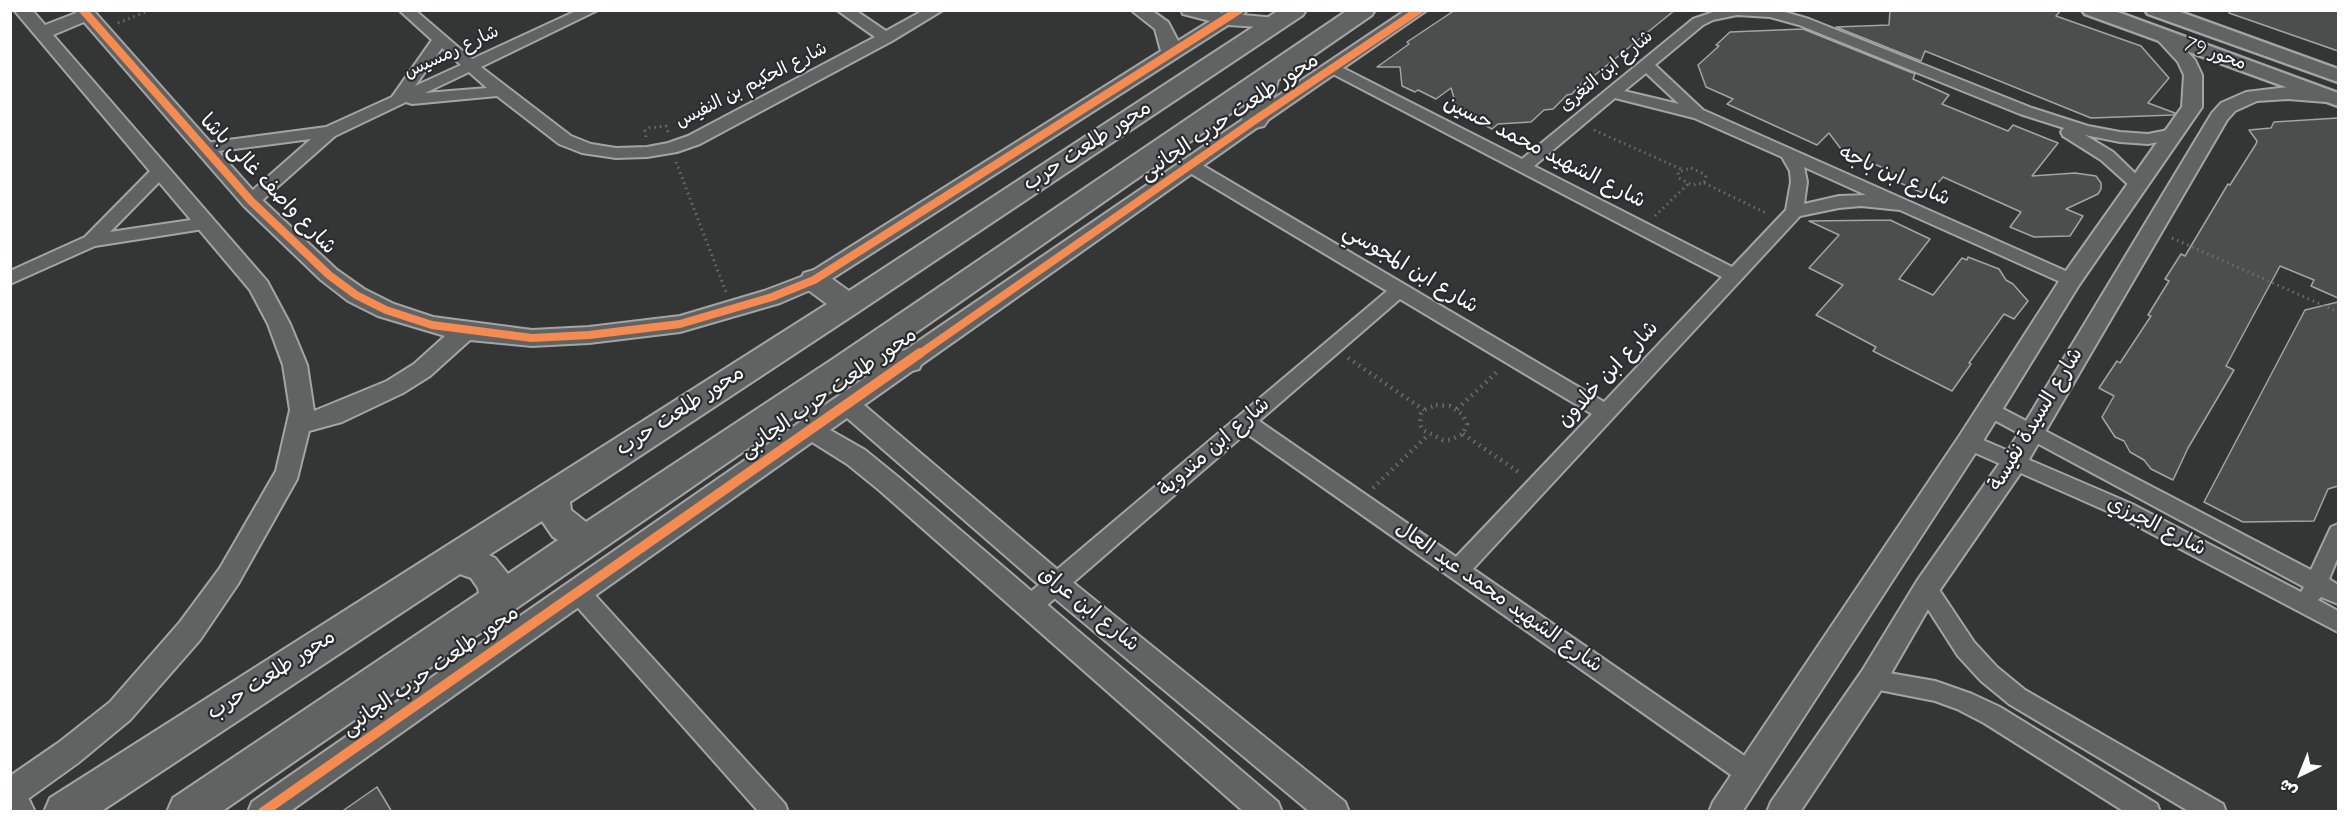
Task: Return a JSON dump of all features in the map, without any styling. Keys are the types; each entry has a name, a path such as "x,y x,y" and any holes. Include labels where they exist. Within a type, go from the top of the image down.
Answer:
{"main road":[{"name":"محور طلعت حرب","path":"188,812 497,600 844,367 1364,10"},
{"name":"محور 79","path":"2092,10 2164,37 2334,91"},
{"name":"محور 79","path":"2155,10 2334,91"},
{"name":"محور طلعت حرب","path":"64,812 848,305 1285,17"},
{"path":"1255,120 1267,76"},
{"path":"814,280 848,305"},
{"path":"844,367 908,361"},
{"path":"554,494 557,517 576,534 590,538"},
{"path":"456,557 483,568 495,584 497,600"},
{"path":"10,803 15,812"}],"street":[{"path":"10,794 68,753 120,711 190,631 229,576 288,472 302,410 295,365 279,324 259,286 22,10"},
{"name":"شارع الحكيم بن النفيس","path":"406,10 500,91 565,140 588,149 616,153 647,152 671,148 710,132 936,10"},
{"name":"شارع رمسيس","path":"251,201 329,132 591,10"},
{"path":"844,10 887,38"},
{"path":"1139,10 1162,26 1168,37 1171,53"},
{"path":"1189,10 1231,15 1285,17"},
{"name":"محور طلعت حرب الجانبى","path":"263,812 809,429 1255,120 1419,10"},
{"name":"شارع ابن التغرى","path":"1523,167 1698,22 1709,17 1737,11 1762,12 1804,22 2026,111 2085,130 2120,137 2148,139 2173,134"},
{"path":"814,280 1231,15"},
{"path":"41,33 90,19"},
{"name":"شارع واصف غالى باشا","path":"90,19 251,201 329,275 356,295 386,310 432,325 465,332 532,338 589,335 680,324 733,310 814,280"},
{"path":"2164,37 2186,60 2193,75 2192,107 2219,117"},
{"path":"397,100 440,40"},
{"name":"شارع ابن باجه","path":"1646,65 1699,114"},
{"name":"شارع الشهيد محمد حسين","path":"1334,69 1734,276"},
{"path":"397,100 500,91"},
{"name":"شارع السيدة نفيسة","path":"1782,812 1872,680 1926,589 2015,461 2030,431 2219,117 2228,107 2253,96 2334,91"},
{"name":"شارع ابن باجه","path":"1612,93 1699,114 2071,280"},
{"name":"شارع السيدة نفيسة","path":"1724,812 1969,442 2071,280 2192,107"},
{"name":"شارع ابن التغرى","path":"2026,111 2080,138 2107,156 2137,183"},
{"name":"شارع رمسيس","path":"204,148 329,132"},
{"path":"1788,154 1798,171 1799,182 1790,217"},
{"name":"شارع ابن المجوسي","path":"1191,166 1606,413"},
{"path":"91,241 159,172"},
{"path":"1790,217 1819,205 1861,200 1902,205"},
{"name":"شارع ابن خلدون","path":"1458,570 1790,217"},
{"path":"10,278 91,241 204,224"},
{"name":"شارع ابن مندوية","path":"1030,606 1399,290"},
{"path":"300,424 333,415 395,387 422,370 465,332"},
{"name":"شارع ابن عراق","path":"847,404 1056,584 1334,812"},
{"name":"شارع الجرزي","path":"1990,409 2338,595"},
{"name":"شارع الشهيد محمد عبد العال","path":"1245,422 1750,774"},
{"name":"شارع ابن عراق","path":"809,429 856,457 888,483 1030,606 1252,807"},
{"name":"شارع الجرزي","path":"1969,442 2125,510 2338,622"},
{"path":"2307,606 2338,532"},
{"path":"1926,589 1966,648 1989,674 2017,697 2214,812"},
{"path":"578,591 776,812"},
{"path":"1872,680 1935,691 1964,701 1992,715 2148,812"}],"path":[{"path":"90,19 151,10"},
{"path":"1577,122 1681,169 1691,168 1701,171 1706,177 1704,183"},
{"path":"671,148 733,310"},
{"path":"1681,169 1677,175 1688,184 1697,186 1704,183 1790,217"},
{"path":"1642,229 1688,184"},
{"path":"2152,229 2338,312"},
{"path":"1332,347 1424,410 1443,405 1457,409 1466,419 1466,430 1463,434 1450,440 1428,435 1420,419 1424,410"},
{"path":"1457,409 1512,357"},
{"path":"1463,434 1538,485"},
{"path":"1359,501 1428,435"}],"building":[{"path":"1455,10 1675,10 1584,84 1582,83 1572,94 1567,95 1553,109 1544,110 1531,122 1498,124 1492,129 1458,111 1451,88 1436,99 1418,90 1415,92 1402,86 1400,67 1377,67 1409,44 1407,42"},
{"path":"1890,10 2061,10 2056,16 2141,46 2169,78 2148,103 2175,113 2173,115 2091,118 1925,51 1921,61 1836,27 1889,25"},
{"path":"2230,10 2338,10 2338,51 2229,13"},
{"path":"1803,29 1915,74 1913,79 1949,95 1942,104 2008,131 2013,125 2058,143 2032,176 2075,173 2096,176 2101,183 2101,189 2098,194 2066,209 2083,216 2070,236 2034,237 2010,227 2021,212 1943,177 1927,195 1887,177 1892,172 1841,149 1829,133 1817,145 1727,104 1733,99 1706,87 1698,65 1719,46 1716,45 1730,32"},
{"path":"2338,118 2338,298 2311,286 2314,280 2280,266 2226,366 2234,370 2188,448 2173,480 2151,469 2144,460 2130,452 2124,441 2115,437 2102,417 2114,396 2099,388 2117,361 2120,363 2151,316 2148,315 2169,281 2165,279 2181,254 2185,256 2228,184 2230,185 2256,144 2257,141 2249,130 2271,128 2274,122"},
{"path":"1890,220 1930,239 1899,279 1933,295 1962,258 1967,260 1968,257 1999,269 2006,280 2013,284 2028,301 2014,319 2004,314 1952,391 1873,351 1876,347 1816,315 1843,285 1809,268 1839,235 1809,221"},
{"path":"2338,302 2338,486 2328,489 2314,521 2243,522 2204,502 2305,310"},
{"path":"377,787 392,812 341,812"}],"cycle path":[{"path":"83,10 251,201 329,275 356,295 386,310 432,325 532,338 589,335 680,324 772,297 814,280 1239,10"},
{"path":"263,812 1255,120 1419,10"}]}
